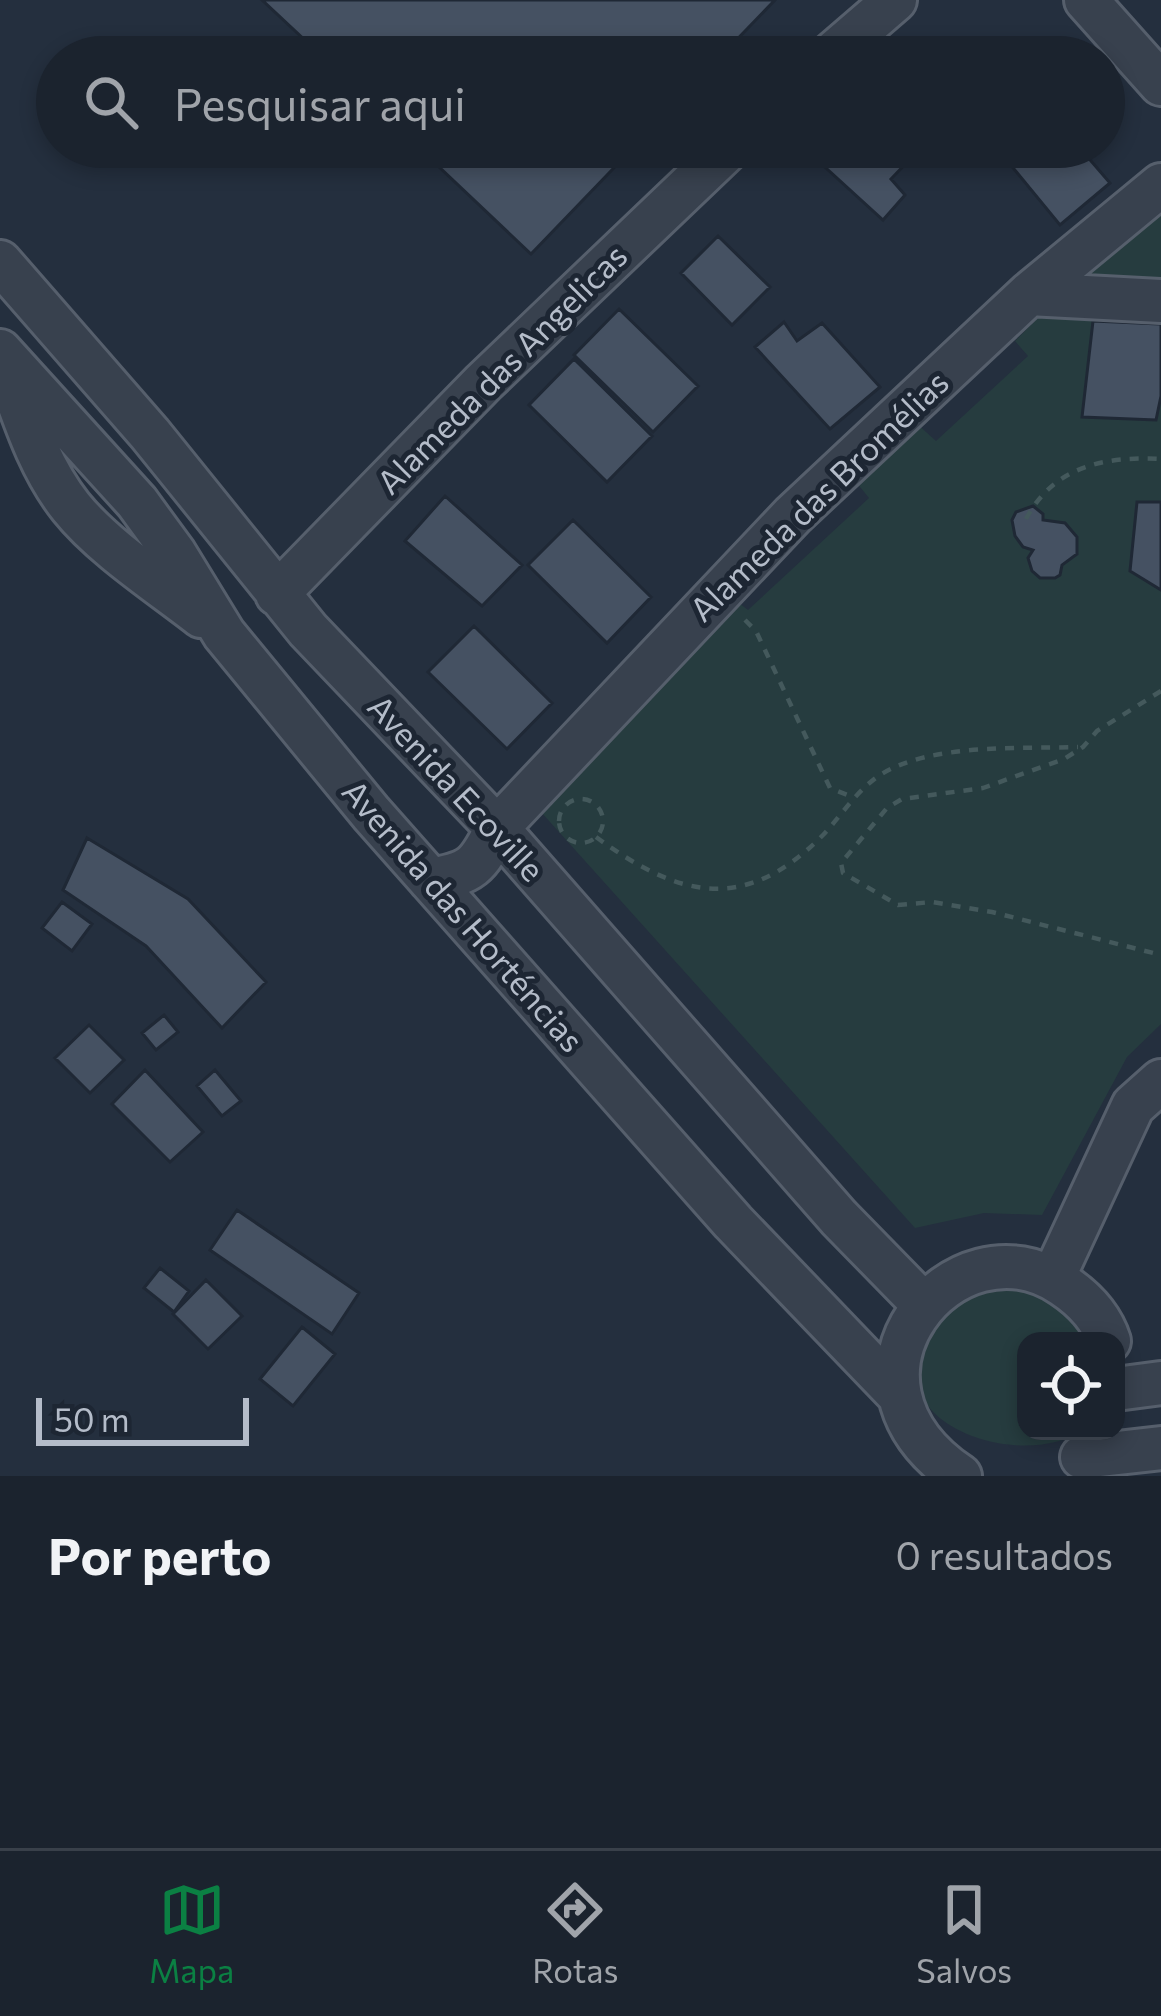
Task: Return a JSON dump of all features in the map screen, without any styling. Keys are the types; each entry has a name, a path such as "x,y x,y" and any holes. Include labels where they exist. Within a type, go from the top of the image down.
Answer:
{"street":[{"path":"853,36 895,0"},
{"path":"1086,0 1118,36"},
{"path":"1125,44 1161,84"},
{"name":"Alameda das Angelicas","path":"277,594 483,383 708,168"},
{"name":"Alameda das Bromélias","path":"430,880 475,867 497,828 793,515 1029,294 1161,185"},
{"name":"Avenida Ecoville","path":"0,262 308,630 497,828 793,1166 924,1305"},
{"path":"1029,294 1161,301"},
{"path":"0,351 28,430 49,475 73,509 233,645 267,627 308,630"},
{"name":"Avenida das Horténcias","path":"0,351 137,502 233,645 296,726 760,1253 898,1394 910,1429 932,1457 961,1476"},
{"path":"57,414 85,399 98,374"},
{"path":"1053,1278 1133,1106 1161,1081"},
{"path":"898,1394 898,1362 907,1332 924,1305 948,1284 981,1270 1018,1268 1053,1278 1083,1298 1106,1332"},
{"path":"1125,1388 1161,1383"},
{"path":"1080,1455 1161,1448"}],"path":[{"path":"1026,519 1048,487 1088,464 1126,457 1161,459"},
{"path":"715,595 756,631 830,788 855,798"},
{"path":"1161,691 1097,731 1064,759 982,788 918,796 886,808 842,863 843,873 898,904 932,902 992,912 1161,955"},
{"path":"596,837 639,869 687,886 726,891 768,877 820,838 880,776 922,759 978,750 1083,747"},
{"path":"571,800 596,804 603,827 596,837 585,843 562,833 562,809 571,800"}],"green space":[{"path":"1161,211 1161,284 1078,282"},
{"path":"1043,313 1161,314 1161,1024 1127,1057 1042,1215 984,1213 915,1228 532,802 731,597 748,610 869,498 856,482 916,423 936,441 1028,356 1015,341"},
{"path":"1017,1288 1040,1296 1059,1307 1082,1332 1017,1332 1017,1440 1060,1440 1017,1445 983,1440 952,1427 929,1408 917,1383 918,1355 938,1324 964,1300"}],"building":[{"path":"262,0 775,0 740,36 301,36"},
{"path":"440,168 614,168 531,254"},
{"path":"826,168 902,168 891,179 905,195 883,220"},
{"path":"1013,168 1097,168 1110,183 1060,225"},
{"path":"718,236 770,287 732,325 681,273"},
{"path":"619,309 698,386 653,432 574,355"},
{"path":"1158,313 1161,396 1156,420 1082,417 1093,321 1158,324"},
{"path":"784,322 797,341 822,323 880,387 830,429 755,347"},
{"path":"574,359 652,436 607,482 529,405"},
{"path":"445,496 522,565 482,606 405,541"},
{"path":"1137,502 1161,502 1161,590 1130,571"},
{"path":"1033,506 1043,520 1065,523 1077,537 1077,554 1062,565 1055,578 1040,578 1032,571 1028,558 1033,550 1023,547 1015,536 1012,520 1016,512"},
{"path":"573,520 651,597 607,643 528,565"},
{"path":"474,626 552,703 507,749 428,672"},
{"path":"87,838 188,899 266,982 222,1028 146,946 63,890"},
{"path":"62,902 92,924 72,951 42,928"},
{"path":"164,1015 178,1032 156,1050 142,1033"},
{"path":"89,1025 124,1060 90,1093 55,1058"},
{"path":"145,1070 203,1132 170,1162 112,1104"},
{"path":"215,1070 241,1101 222,1116 197,1086"},
{"path":"237,1210 359,1293 332,1334 210,1250"},
{"path":"160,1268 189,1291 174,1312 144,1288"},
{"path":"206,1280 242,1316 208,1349 173,1314"},
{"path":"302,1327 335,1354 293,1406 260,1379"}]}
